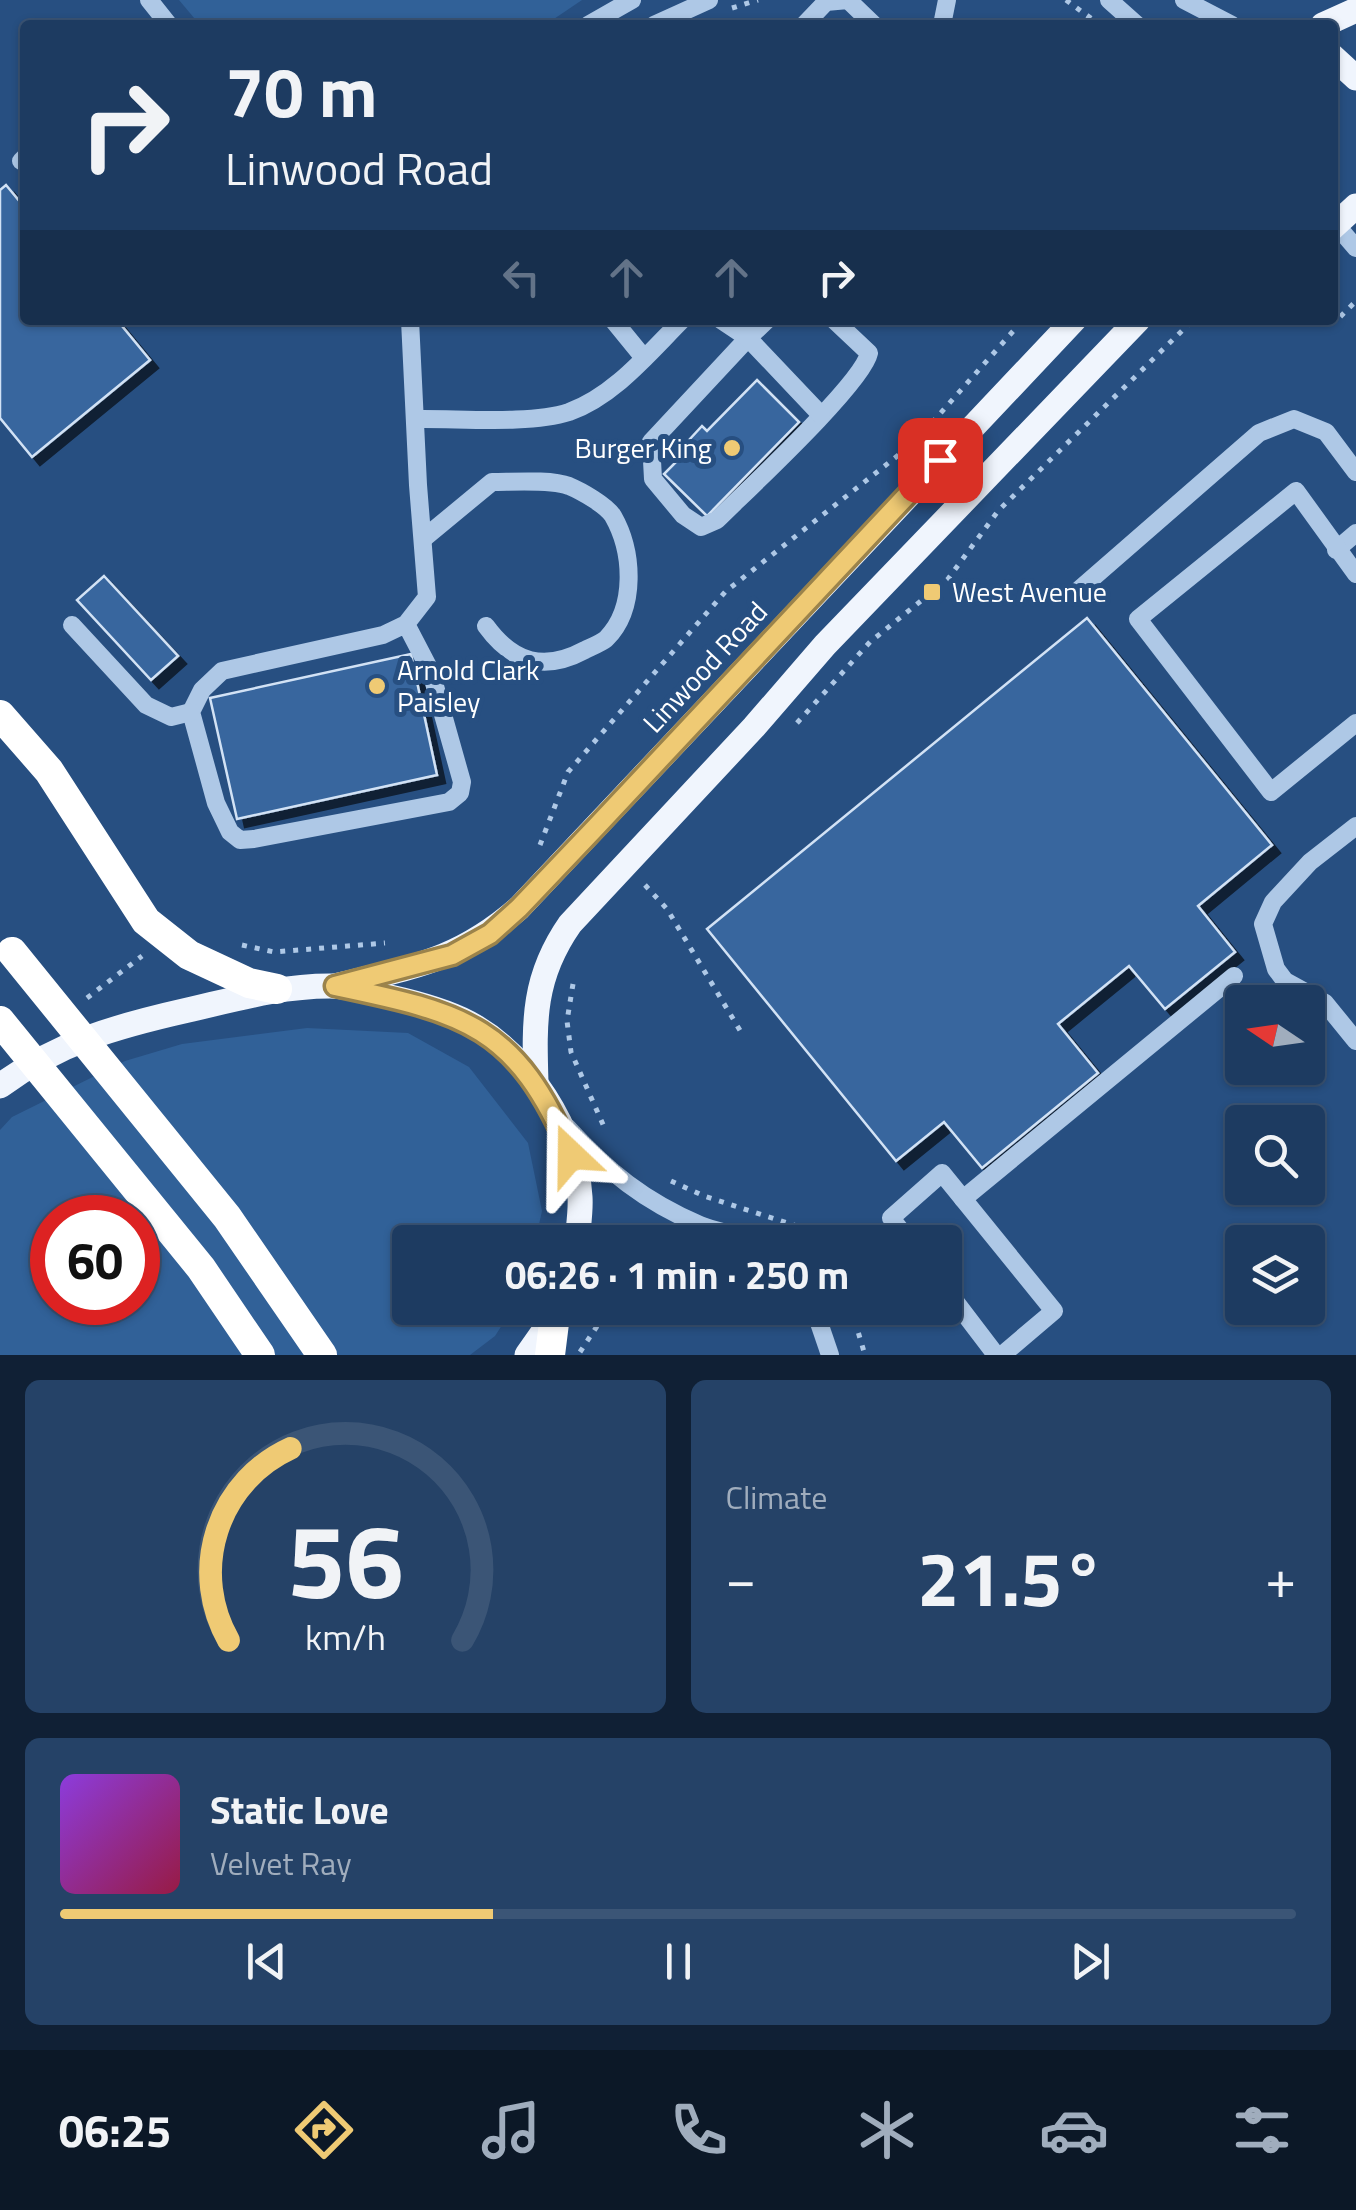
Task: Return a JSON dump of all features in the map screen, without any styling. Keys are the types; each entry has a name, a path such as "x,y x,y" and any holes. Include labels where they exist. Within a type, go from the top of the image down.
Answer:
{"highway":[{"path":"0,715 49,771 146,921 188,955 249,983 277,989"},
{"path":"6,945 227,1217 322,1355"},
{"path":"0,1021 201,1268 260,1355"},
{"path":"550,1355 555,1325"}],"main road":[{"path":"1338,224 1356,206"},
{"name":"Linwood Road","path":"335,986 452,955 490,934 519,908 1069,325"},
{"path":"536,1082 534,1032 539,988 550,952 570,924 825,645 1133,325"},
{"path":"0,1086 58,1048 94,1035 277,989 335,986 438,1009 472,1024 500,1045 536,1082 571,1155 580,1196 578,1225"},
{"path":"527,1355 547,1325"}],"street":[{"path":"148,0 166,20"},
{"path":"597,20 632,0"},
{"path":"665,20 709,0"},
{"path":"809,20 826,2 848,0 869,20"},
{"path":"1109,0 1131,20"},
{"path":"1184,0 1222,20"},
{"path":"1338,230 1356,248"},
{"path":"406,624 431,672 462,782 460,793 449,802 240,840 230,832 216,803 192,712 202,690 222,671 383,634 406,624 428,598 410,325"},
{"path":"617,325 644,358"},
{"path":"415,419 533,417 566,412 599,396 677,325"},
{"path":"728,325 748,338 821,416"},
{"path":"761,325 652,442 653,479 683,516 701,527 717,520 821,416 866,364 869,353 839,325"},
{"path":"1073,594 1259,432 1294,419 1326,432 1356,472"},
{"path":"422,539 492,482 566,485 611,512 629,556 625,606 605,639 572,657 528,661 502,648 486,626"},
{"path":"1356,574 1296,491 1138,619 1271,792 1356,722"},
{"path":"1336,550 1356,533"},
{"path":"72,625 146,705 170,717 192,712"},
{"path":"1356,826 1310,862 1273,902 1263,924 1276,968 1285,981 1325,1003 1356,1041"},
{"path":"963,1198 1234,976"},
{"path":"553,1112 633,1190 700,1225"},
{"path":"897,1225 891,1218 942,1173 1054,1311 999,1355 962,1309"},
{"path":"820,1325 830,1355"}],"path":[{"path":"1066,0 1093,20"},
{"path":"1338,320 1356,301"},
{"path":"853,493 915,442 1019,325"},
{"path":"790,731 870,642 948,579 998,511 1188,325"},
{"path":"645,884 668,909 744,1037"},
{"path":"579,969 567,1021 571,1052 601,1123 610,1135"},
{"path":"662,1177 704,1196 794,1225"},
{"path":"579,1355 598,1325"},
{"path":"856,1325 865,1355"}],"shaded area":[{"path":"179,0 582,0 552,20 196,20"},
{"path":"307,1028 408,1033 469,1067 528,1143 542,1211 539,1225 392,1225 392,1325 502,1325 495,1336 470,1355 0,1355 0,1130 12,1117 125,1061 182,1044"}],"building":[{"path":"6,185 20,202 20,325 121,325 150,360 32,457 0,418 0,190"},
{"name":"Burger King","path":"757,380 799,422 707,516 664,474 679,459 675,455 693,445 689,440 702,426 707,431"},
{"path":"104,576 178,656 151,680 77,600"},
{"path":"1087,618 1272,845 1198,906 1235,952 1165,1009 1129,966 1058,1024 1098,1073 982,1168 944,1122 896,1161 707,929"},
{"path":"411,654 437,775 237,819 210,698"}],"place":[{"name":"Burger King","path":"732,448"},
{"name":"West Avenue","path":"932,592"},
{"name":"Arnold Clark Paisley","path":"377,686"}],"route":[{"path":"571,1155 536,1082 500,1045 472,1024 438,1009 335,986 452,955 490,934 597,826 940,460"}]}
